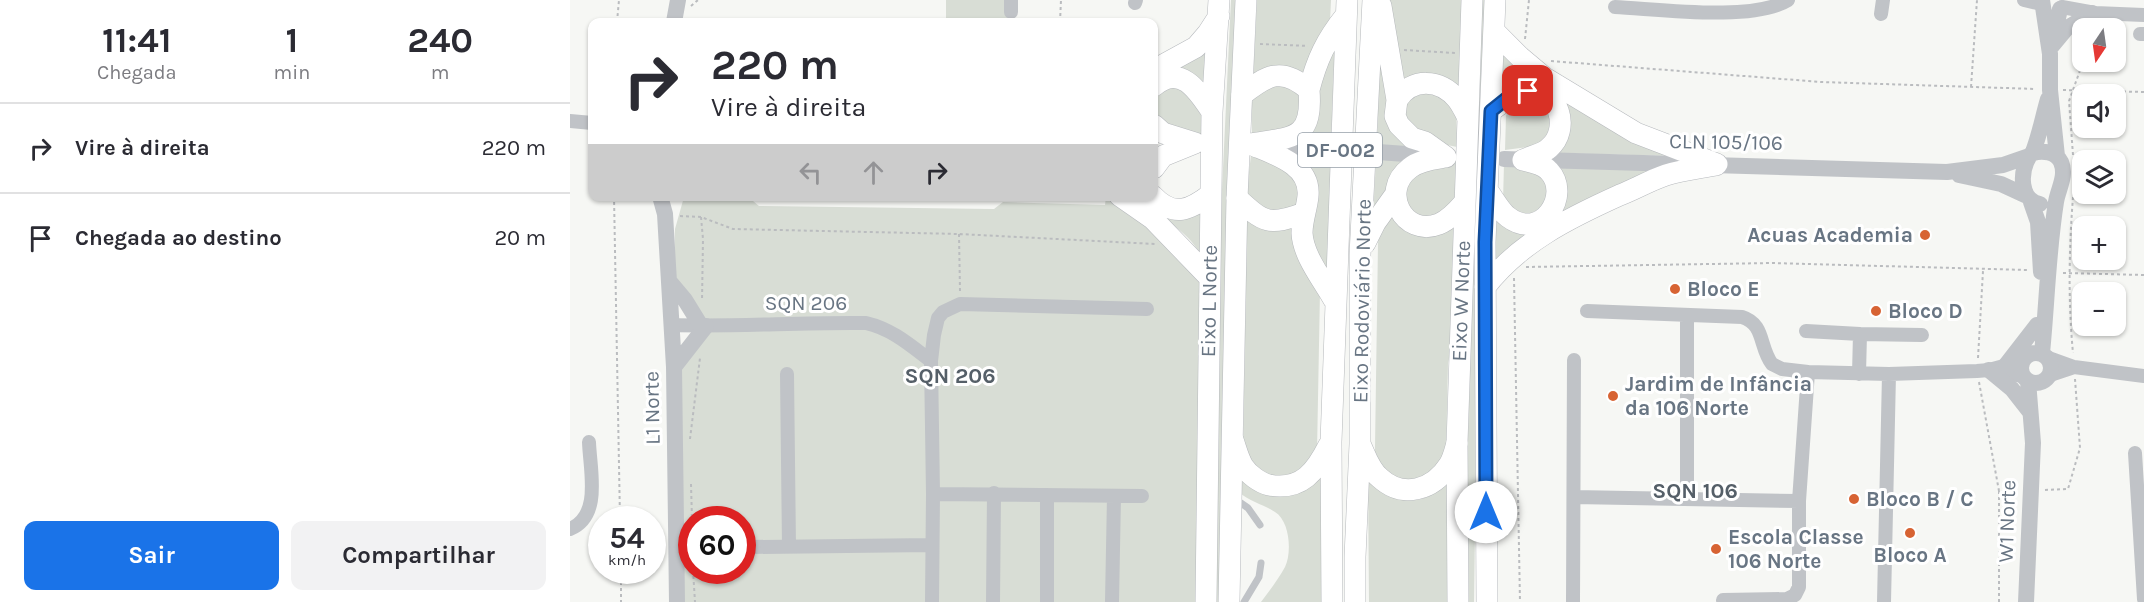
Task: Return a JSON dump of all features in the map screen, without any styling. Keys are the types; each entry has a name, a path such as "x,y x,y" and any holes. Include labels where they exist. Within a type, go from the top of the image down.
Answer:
{"main road":[{"name":"Eixo L Norte","path":"1229,602 1237,198 1246,0"},
{"name":"Eixo Rodoviário Norte","path":"1355,602 1360,444 1360,255 1373,0"},
{"path":"1380,0 1397,100 1395,116 1404,133 1452,157"},
{"name":"Eixo W Norte","path":"1458,602 1457,443 1472,0"},
{"name":"Eixo W Norte","path":"1487,602 1485,287 1496,0"},
{"name":"Eixo L Norte","path":"1206,602 1212,112 1219,8"},
{"path":"1158,68 1196,47 1208,33 1219,8"},
{"path":"1249,144 1284,139 1302,131 1308,122 1309,90 1320,53 1346,8"},
{"name":"Eixo Rodoviário Norte","path":"1332,602 1331,442 1334,300 1346,8"},
{"path":"1494,31 1545,78 1636,133 1717,165"},
{"path":"1242,95 1260,81 1275,75 1296,79 1309,90"},
{"path":"1158,84 1173,78 1187,81 1197,89 1212,112"},
{"path":"1397,100 1408,87 1420,82 1431,83 1444,88 1457,99 1467,116"},
{"path":"1491,111 1506,99 1528,91 1537,91 1549,97 1560,110 1559,133 1548,150 1514,159"},
{"path":"1158,129 1163,133 1198,143"},
{"path":"1158,163 1163,156 1198,143"},
{"path":"1249,144 1294,164 1301,172 1308,188 1302,233 1304,245 1334,300"},
{"path":"1360,255 1375,223 1395,195 1403,175 1410,168 1426,161 1452,157"},
{"path":"1488,191 1503,212 1515,221 1530,225 1544,220 1555,203 1557,191 1555,182 1543,166 1514,159"},
{"path":"1485,287 1546,233 1584,212 1665,175 1717,165"},
{"path":"1157,201 1161,205 1175,210 1184,209 1198,204 1211,194"},
{"path":"1395,195 1400,212 1420,226 1426,227 1441,224 1464,203"},
{"path":"1237,198 1264,220 1275,221 1305,213"},
{"path":"1126,201 1153,219 1209,277"},
{"path":"1233,440 1246,470 1264,484 1278,487 1290,486 1302,481 1318,467 1331,442"},
{"path":"1360,444 1372,469 1381,479 1393,486 1410,491 1426,487 1438,477 1450,463 1457,443"}],"street":[{"path":"678,0 678,18"},
{"path":"1615,7 1725,6 1758,11 1774,8 1788,0"},
{"path":"2024,0 2055,4 2092,13 2144,15"},
{"path":"2050,90 2022,181 2029,199 2046,204 2056,200 2063,174 2057,156 2050,90 2055,4"},
{"path":"2051,50 2067,28 2092,13"},
{"path":"570,121 588,123"},
{"path":"1158,141 1198,143"},
{"path":"1249,144 1330,149"},
{"path":"1378,152 1452,157"},
{"path":"2031,154 2045,152 2057,156"},
{"name":"CLN 105/106","path":"1514,159 1947,172 2003,165 2031,154"},
{"name":"CLN 105/106","path":"1947,172 2001,184 2029,199"},
{"name":"W1 Norte","path":"2029,199 2038,222 2045,271"},
{"name":"W1 Norte","path":"2026,602 2033,443 2045,271 2056,200"},
{"name":"L1 Norte","path":"661,201 665,214 674,367 676,602"},
{"name":"L1 Norte","path":"665,214 670,201"},
{"path":"669,281 703,326 674,367"},
{"path":"932,602 931,361 938,318 943,312 960,304 1147,309"},
{"path":"1587,310 1750,319 1758,328 1772,364 1782,369 1888,374 1989,370 2040,361 2144,376"},
{"path":"1687,316 1687,499"},
{"name":"SQN 206","path":"671,324 703,326 796,322 866,323 899,336 931,361"},
{"path":"1806,331 1922,335"},
{"path":"1859,374 1860,334"},
{"path":"1573,602 1574,360"},
{"path":"1989,370 2040,361"},
{"name":"W1 Norte","path":"2033,443 2030,412 2040,361"},
{"path":"1989,370 2012,389 2030,412"},
{"path":"1723,600 1787,599 1795,595 1799,587 1799,501 1808,372"},
{"path":"787,374 789,547"},
{"path":"1884,602 1888,374"},
{"path":"570,529 582,523 590,509 589,442"},
{"path":"2135,453 2144,598"},
{"path":"993,602 994,493"},
{"path":"933,494 1142,496"},
{"path":"1047,495 1047,602"},
{"path":"1112,602 1114,496"},
{"path":"1574,497 1799,501"},
{"path":"756,548 932,545"}],"lane":[{"path":"1231,497 1248,508 1260,525"},
{"path":"1244,602 1259,577 1261,563"}],"path":[{"path":"617,18 619,0"},
{"path":"1060,18 1061,0"},
{"path":"1525,45 1529,0"},
{"path":"1971,87 1977,0"},
{"path":"1257,44 1316,46"},
{"path":"1395,50 1457,53"},
{"path":"1542,60 1821,82 2144,92"},
{"path":"614,201 620,506"},
{"path":"665,214 701,217 733,229 959,234 1180,245"},
{"path":"701,217 703,326"},
{"path":"959,234 960,304"},
{"path":"1520,602 1515,261 1772,263 2144,275"},
{"path":"689,448 699,360 703,353"},
{"path":"691,483 692,506"},
{"path":"621,584 621,602"},
{"path":"694,584 695,602"}],"shaded area":[{"path":"946,0 1007,0 1007,18 946,18"},
{"path":"1231,0 1239,0 1223,602 1216,602 1218,274"},
{"path":"1257,0 1331,0 1330,22 1306,82 1253,80"},
{"path":"1388,0 1467,0 1462,94 1405,85"},
{"path":"1481,0 1490,0 1480,189 1474,602 1466,602 1467,469"},
{"path":"1335,37 1331,144 1291,143 1316,86"},
{"path":"1214,39 1211,93 1158,79 1158,75"},
{"path":"1380,42 1389,93 1419,148 1377,145"},
{"path":"1501,46 1676,156 1551,153 1552,94 1499,100"},
{"path":"1265,83 1299,87 1302,123 1252,136 1252,102"},
{"path":"1173,85 1202,104 1203,139 1158,120 1158,94"},
{"path":"1415,87 1456,104 1457,147 1428,141 1415,135 1402,108"},
{"path":"1535,96 1556,116 1543,145 1505,150 1506,116 1509,108"},
{"path":"1251,155 1291,169 1304,199 1282,219 1246,198"},
{"path":"1289,156 1331,158 1327,273 1308,231"},
{"path":"1376,159 1419,161 1373,216"},
{"path":"1457,162 1457,193 1453,205 1433,221 1406,211 1404,184 1423,169"},
{"path":"1504,163 1546,175 1548,203 1525,218 1503,202"},
{"path":"1549,164 1670,170 1492,273 1493,207 1544,224"},
{"path":"683,201 753,201 759,206 994,209 1003,202 1105,205 1105,201 1114,201 1145,219 1205,277 1202,602 683,602 683,584 756,584 756,506 681,506 679,368 704,333 674,279 675,229"},
{"path":"1134,201 1147,203 1206,201 1205,266 1191,241 1184,233"},
{"path":"1392,206 1398,217 1456,215 1454,338 1448,363 1446,456 1438,474 1397,484 1375,456 1378,243 1379,233"},
{"path":"1247,216 1294,224 1320,291 1317,452 1298,477 1267,479 1243,452"},
{"path":"1323,471 1323,602 1261,602 1285,567 1289,546 1287,530 1280,516 1275,512 1239,492 1238,473 1251,485"},
{"path":"1368,476 1391,495 1403,500 1411,500 1435,493 1453,476 1454,602 1369,602"}],"place":[{"name":"Acuas Academia","path":"1925,235"},
{"name":"Bloco E","path":"1675,289"},
{"name":"Bloco D","path":"1876,311"},
{"name":"Jardim de Infância da 106 Norte","path":"1613,396"},
{"name":"Bloco B / C","path":"1854,499"},
{"name":"Bloco A","path":"1910,533"},
{"name":"Escola Classe 106 Norte","path":"1716,549"}],"district":[{"name":"SQN 206","path":"950,375"},
{"name":"SQN 106","path":"1695,490"}],"route":[{"path":"1486,512 1485,242 1491,111 1506,99 1528,91"}]}
